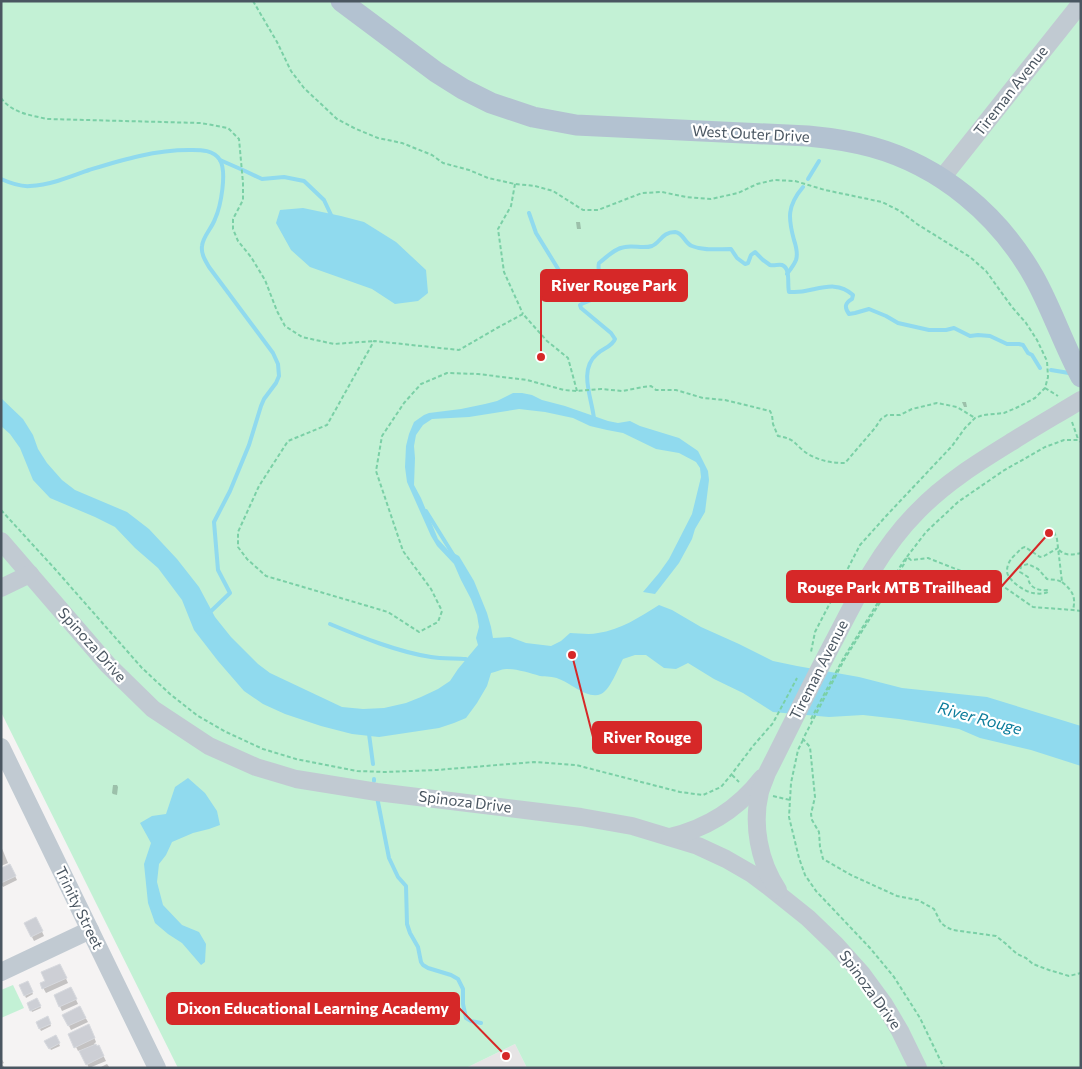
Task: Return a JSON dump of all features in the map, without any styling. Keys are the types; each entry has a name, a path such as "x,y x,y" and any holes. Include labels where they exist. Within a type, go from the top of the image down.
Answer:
{"main road":[{"name":"West Outer Drive","path":"341,1 436,72 463,89 491,103 524,114 576,125 839,139 872,147 918,165 942,178 965,195 984,211 1004,233 1020,254 1043,293 1081,377"}],"street":[{"name":"Tireman Avenue","path":"942,178 1081,3"},
{"name":"Tireman Avenue","path":"767,773 802,727 831,657 871,571 891,542 919,510 944,486 972,466 1081,400"},
{"name":"Spinoza Drive","path":"1,541 108,665 153,709 209,746 256,767 296,779 377,792 581,817 632,826 698,846 726,859 752,874 808,918 829,938 862,974 884,1004 918,1068"},
{"path":"1,588 30,574"},
{"name":"Trinity Street","path":"1,747 157,1068"},
{"path":"670,837 694,830 722,816 747,797 767,773"},
{"path":"767,773 760,792 758,836 766,869 784,899"},
{"path":"1,972 90,930"}],"path":[{"path":"253,1 277,42 291,71 304,88 337,120 356,130 378,138 402,143 444,162 488,178 553,191 583,210 598,210 642,193 662,192 686,197 711,199 738,193 757,184 774,180 795,181 825,190 882,202 900,211 917,224 970,257 986,271 1037,340 1047,361 1048,377 1045,388 1035,398 1016,408 1004,413 983,415 975,418 952,446 860,545 814,632 831,657"},
{"path":"1,98 6,105 23,114 47,119 202,124 228,128 239,139 243,182 243,200 233,219 233,230 238,241 266,280 277,311 285,326 302,337 334,344 374,341 459,350 523,314"},
{"path":"515,184 511,206 498,229 504,272 523,314 547,341 568,358 577,391"},
{"path":"374,341 328,425 288,441 259,486 238,532 238,547 266,576 388,612 419,632 438,622 442,610 431,588 403,551 376,470 382,436 404,403 421,384 447,373 478,374 527,380 564,390 577,391 601,389 622,391 652,386 656,390 676,390 703,398 725,400 770,411 778,436 792,439 807,453 823,461 836,463 845,463 876,428 881,418 887,415 900,415 912,409 937,403 957,407 975,418"},
{"path":"1045,388 1057,395"},
{"path":"1074,426 1078,440"},
{"path":"944,1068 920,1018 894,976 816,891 805,875 789,817 792,783 798,750 803,739 802,727 831,657 926,532 958,502 1003,471 1045,447 1064,440 1078,440 1081,442"},
{"path":"1,510 142,668 170,694 198,716 226,732 263,749 296,759 357,771 385,772 534,762 576,765 680,792 703,794 721,787 773,724 798,676"},
{"path":"1054,532 1057,539 1062,582"},
{"path":"1058,548 1040,557 1025,546 1009,562 1007,572 1009,578 1017,585 1032,593 1047,593 1049,590 1041,591 1034,589 1028,578 1020,572 1020,568 1023,565 1028,564 1038,569 1047,579 1062,582 1072,591 1075,602 1073,610"},
{"path":"1058,548 1061,552 1069,555 1081,553"},
{"path":"907,557 911,560 928,558 971,575 994,580 1033,607 1081,611"},
{"path":"803,739 810,747 815,797 811,814 812,820 819,832 820,847 824,859 851,875 897,896 918,900 926,904 934,909 946,927 953,930 996,936 1017,954 1033,964 1069,976 1081,973"}],"shaded area":[{"path":"515,1044 527,1068 466,1068"}],"green space":[{"path":"1,1 1081,1 1081,1068 527,1068 515,1044 466,1068 178,1068 1,712"},
{"path":"13,985 24,1008 1,1018 1,990"}],"water":[{"path":"303,208 364,222 396,242 426,270 428,293 418,301 395,304 372,289 310,267 291,250 276,223 280,210"},
{"path":"513,393 532,395 608,421 618,423 630,421 679,438 698,451 708,471 709,480 705,512 679,563 655,594 643,592 669,559 692,514 701,477 700,468 696,462 679,453 656,449 623,433 590,426 573,418 545,412 519,409 469,417 432,419 423,425 416,435 414,446 414,485 438,539 448,550 459,556 474,581 487,613 493,638 510,637 526,643 551,646 561,641 570,633 595,634 622,626 659,605 773,661 859,677 902,688 987,697 1081,726 1081,766 1031,750 980,738 959,729 937,725 863,715 829,717 773,712 688,663 676,669 664,668 646,655 635,655 623,659 608,688 601,694 591,695 585,693 557,678 504,669 491,673 487,686 466,718 439,728 379,737 352,734 321,726 285,714 263,704 244,691 194,630 182,600 158,568 115,527 50,498 33,480 20,448 10,434 1,426 1,398 23,419 33,435 38,449 62,480 75,490 127,512 149,529 177,559 199,587 215,617 231,637 258,664 270,673 342,707 384,708 421,697 450,681 478,645 476,638 479,627 471,599 454,564 437,546 431,536 407,482 405,467 406,446 409,434 414,422 429,413 485,404 497,401"},
{"path":"188,778 205,793 217,811 220,825 172,842 159,864 157,882 163,905 182,925 199,932 206,944 205,962 201,965 182,943 155,923 148,903 144,864 151,843 140,823 152,816 166,814 175,787"}],"building":[{"path":"10,864 16,876 1,883 1,868"},
{"path":"36,917 43,931 31,937 24,923"},
{"path":"60,964 67,978 42,989 40,983 45,981 41,972"},
{"path":"28,981 33,992 24,996 19,985"},
{"path":"71,987 77,999 59,1007 54,995"},
{"path":"37,998 41,1006 30,1011 27,1003"},
{"path":"80,1006 86,1018 68,1026 62,1015"},
{"path":"48,1016 51,1024 39,1029 36,1022"},
{"path":"89,1024 95,1038 74,1048 68,1034"},
{"path":"56,1035 60,1043 49,1049 44,1041"},
{"path":"96,1044 97,1046 99,1045 104,1056 86,1065 79,1051"}],"waterway":[{"path":"1,179 26,186 45,184 126,159 176,150 206,151 214,154 220,160 223,172 221,198 215,219 203,242 203,254 209,267 273,353 278,364 279,376 264,399 249,445 230,491 214,522 218,570 230,593 208,614"},
{"path":"220,160 262,179 284,177 304,181 324,200 332,217"},
{"path":"808,179 819,161"},
{"path":"787,274 797,255 790,212 794,200 803,187"},
{"path":"529,213 536,233 560,272 577,281 583,272 588,272 592,276 597,272"},
{"path":"594,419 588,385 588,368 597,354 612,344 615,339 611,333 581,308 580,305 595,298 600,291 599,263 621,248 652,246 671,232 678,233 689,245 697,248 731,249 737,258 745,264 748,263 751,255 755,252 770,265 782,265 788,273 789,292 824,287 842,288 853,295 846,305 849,314 869,309 898,323 929,330 954,328 970,336 990,336 1007,344 1023,345 1040,368"},
{"path":"1051,370 1069,373"},
{"path":"426,511 454,556"},
{"path":"330,624 406,652 435,658 466,659"},
{"path":"369,734 373,764"},
{"path":"377,797 389,858 398,877 406,886 407,924 418,947 421,962 428,968 458,979 463,989 463,1004 466,1018 481,1023"}],"place":[{"name":"River Rouge Park","path":"541,357"},
{"name":"Rouge Park MTB Trailhead","path":"1049,533"},
{"name":"River Rouge","path":"572,655"},
{"name":"Dixon Educational Learning Academy","path":"506,1056"}]}
